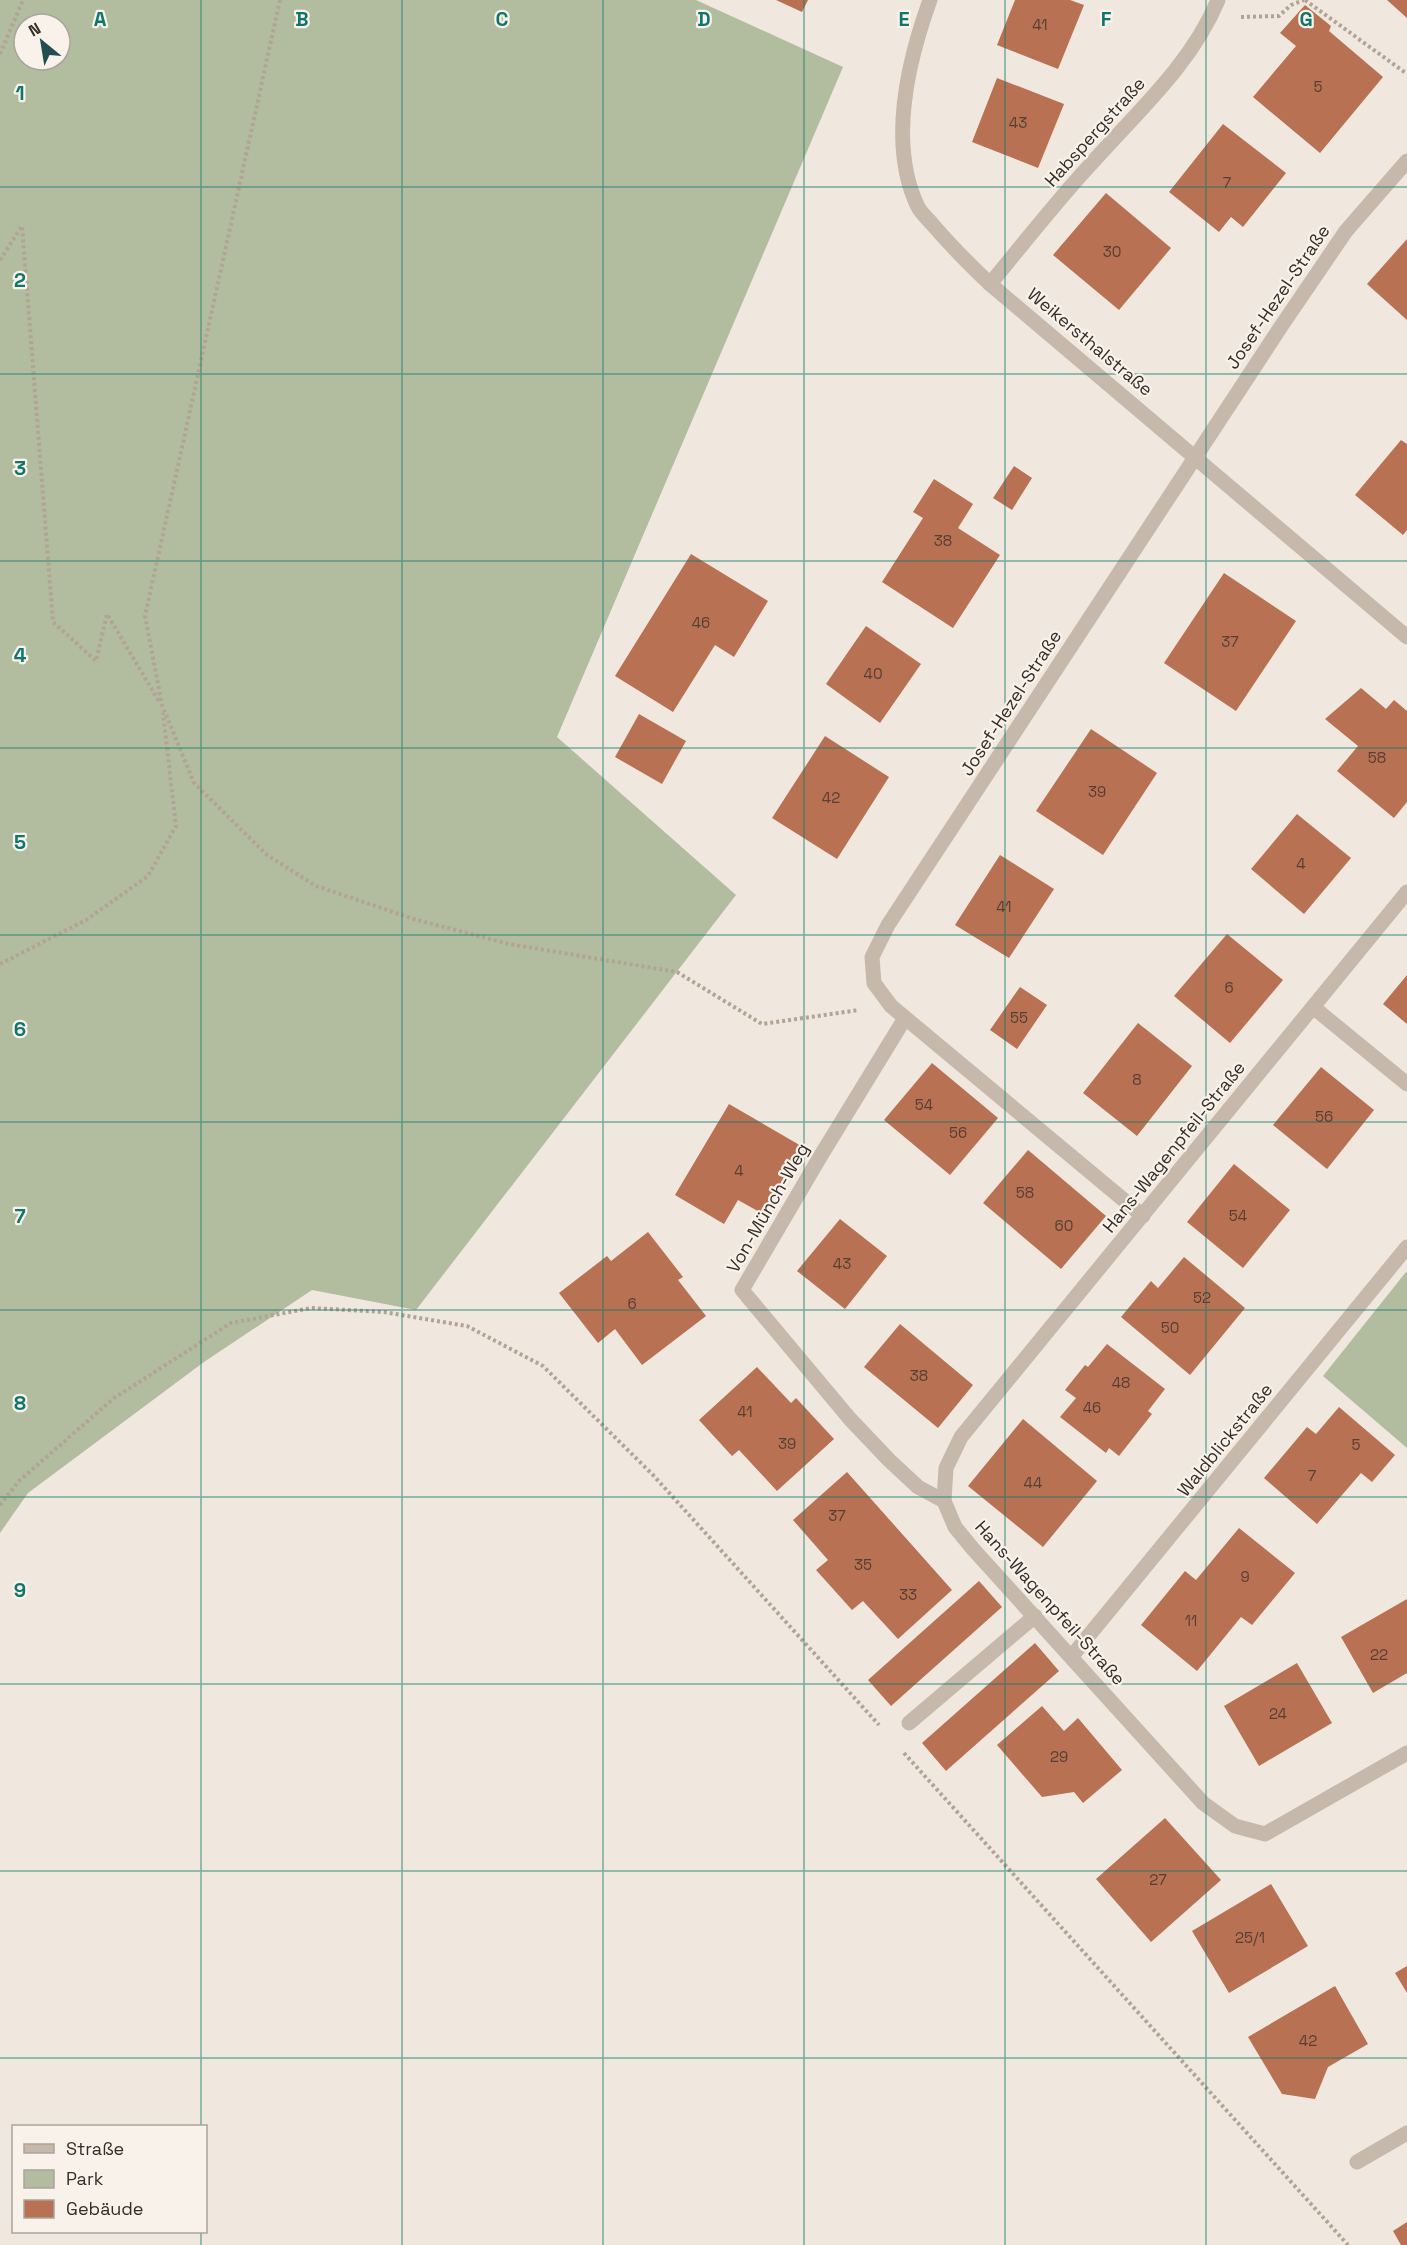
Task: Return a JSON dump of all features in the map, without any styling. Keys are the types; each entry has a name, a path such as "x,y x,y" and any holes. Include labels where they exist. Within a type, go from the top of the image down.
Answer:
{"street":[{"name":"Weikersthalstraße","path":"930,0 909,72 903,119 904,161 918,208 951,247 990,284 1407,636"},
{"name":"Habspergstraße","path":"990,284 1089,165 1182,63 1211,18 1218,0"},
{"name":"Josef-Hezel-Straße","path":"1143,1216 891,1006 874,983 872,957 888,925 1346,231 1407,161"},
{"name":"Hans-Wagenpfeil-Straße","path":"1407,892 962,1437 946,1468 944,1502 955,1527 1203,1803 1235,1826 1265,1834 1407,1753"},
{"path":"1313,1007 1407,1084"},
{"name":"Von-Münch-Weg","path":"905,1018 742,1290 850,1419 889,1460 918,1487 944,1502"},
{"name":"Waldblickstraße","path":"1072,1656 1276,1410 1407,1247"},
{"path":"909,1723 1035,1616"},
{"path":"1357,2162 1407,2133"}],"path":[{"path":"0,54 23,0"},
{"path":"0,964 86,920 148,876 176,826 162,705 145,616 279,0"},
{"path":"1211,18 1279,16 1291,5 1305,0 1407,74"},
{"path":"0,260 22,226 53,622 96,661 107,614 162,705 194,783 267,855 315,886 417,920 510,944 677,972 762,1024 891,1006"},
{"path":"0,1505 19,1481 114,1398 231,1323 311,1308 384,1312 467,1326 543,1366 652,1475 883,1729"},
{"path":"898,1746 1348,2245"}],"green space":[{"path":"0,0 696,0 843,67 557,737 736,895 416,1310 312,1290 204,1362 28,1493 0,1533"},
{"path":"1407,1273 1407,1448 1323,1376"}],"building":[{"path":"776,0 808,0 802,12"},
{"path":"1015,0 1070,0 1084,5 1058,69 997,45"},
{"path":"1387,0 1407,0 1407,18"},
{"path":"1305,5 1331,26 1329,31 1383,77 1320,153 1253,97 1296,46 1280,33"},
{"path":"997,78 1064,104 1038,168 972,142"},
{"path":"1223,124 1286,173 1243,227 1231,217 1219,232 1169,192"},
{"path":"1106,193 1171,248 1119,310 1053,255"},
{"path":"1407,239 1407,320 1367,284"},
{"path":"1401,440 1407,444 1407,530 1403,535 1355,495"},
{"path":"1014,466 1032,478 1012,510 993,498"},
{"path":"934,479 973,504 958,528 1000,555 953,628 882,582 923,518 913,512"},
{"path":"691,554 768,601 734,657 715,645 673,712 615,676"},
{"path":"1224,573 1296,621 1236,711 1164,663"},
{"path":"866,626 921,664 880,723 826,684"},
{"path":"1361,688 1386,709 1394,700 1407,711 1407,802 1394,818 1337,771 1358,746 1325,719"},
{"path":"639,714 686,741 662,784 615,757"},
{"path":"1091,729 1157,773 1103,855 1036,811"},
{"path":"825,736 889,777 837,859 772,818"},
{"path":"1297,814 1351,858 1304,914 1251,869"},
{"path":"1000,855 1054,889 1009,958 955,925"},
{"path":"1227,934 1283,980 1230,1043 1174,996"},
{"path":"1407,975 1407,1024 1383,1004"},
{"path":"1020,987 1047,1005 1017,1049 990,1030"},
{"path":"1138,1023 1192,1066 1137,1136 1083,1093"},
{"path":"932,1063 998,1118 950,1175 884,1120"},
{"path":"1321,1067 1374,1110 1327,1169 1273,1125"},
{"path":"729,1104 803,1147 763,1214 738,1200 724,1224 675,1195"},
{"path":"1028,1150 1106,1216 1061,1269 983,1203"},
{"path":"1234,1164 1290,1210 1243,1268 1187,1222"},
{"path":"840,1219 887,1256 845,1309 797,1271"},
{"path":"648,1232 683,1277 678,1280 706,1316 642,1365 615,1329 598,1343 559,1293 607,1256 611,1261"},
{"path":"1184,1257 1245,1308 1190,1375 1121,1317 1151,1281 1158,1288"},
{"path":"900,1324 973,1385 938,1428 864,1367"},
{"path":"1107,1344 1165,1389 1148,1411 1152,1414 1119,1456 1109,1448 1106,1453 1060,1417 1076,1398 1065,1390 1085,1365 1088,1367"},
{"path":"757,1367 791,1403 796,1398 834,1439 777,1491 739,1450 732,1456 699,1420"},
{"path":"1339,1407 1395,1455 1372,1482 1361,1473 1317,1524 1264,1478 1307,1427 1316,1434"},
{"path":"1023,1419 1097,1481 1043,1547 968,1486"},
{"path":"847,1472 952,1590 898,1639 863,1601 852,1610 816,1570 828,1560 793,1520"},
{"path":"1239,1528 1295,1573 1252,1625 1241,1617 1197,1671 1141,1625 1185,1571 1196,1580"},
{"path":"979,1581 1002,1607 891,1706 868,1680"},
{"path":"1407,1599 1407,1673 1373,1693 1341,1637"},
{"path":"1035,1643 1059,1671 946,1771 922,1743"},
{"path":"1297,1663 1332,1723 1259,1766 1224,1706"},
{"path":"1042,1706 1064,1731 1078,1718 1122,1770 1083,1803 1074,1792 1042,1797 997,1745"},
{"path":"1165,1818 1221,1880 1151,1942 1096,1879"},
{"path":"1271,1884 1308,1946 1229,1993 1192,1931"},
{"path":"1407,1966 1407,1993 1395,1973"},
{"path":"1335,1986 1368,2044 1328,2067 1315,2099 1282,2094 1248,2037"},
{"path":"1407,2222 1407,2245 1401,2245 1393,2231"}]}
